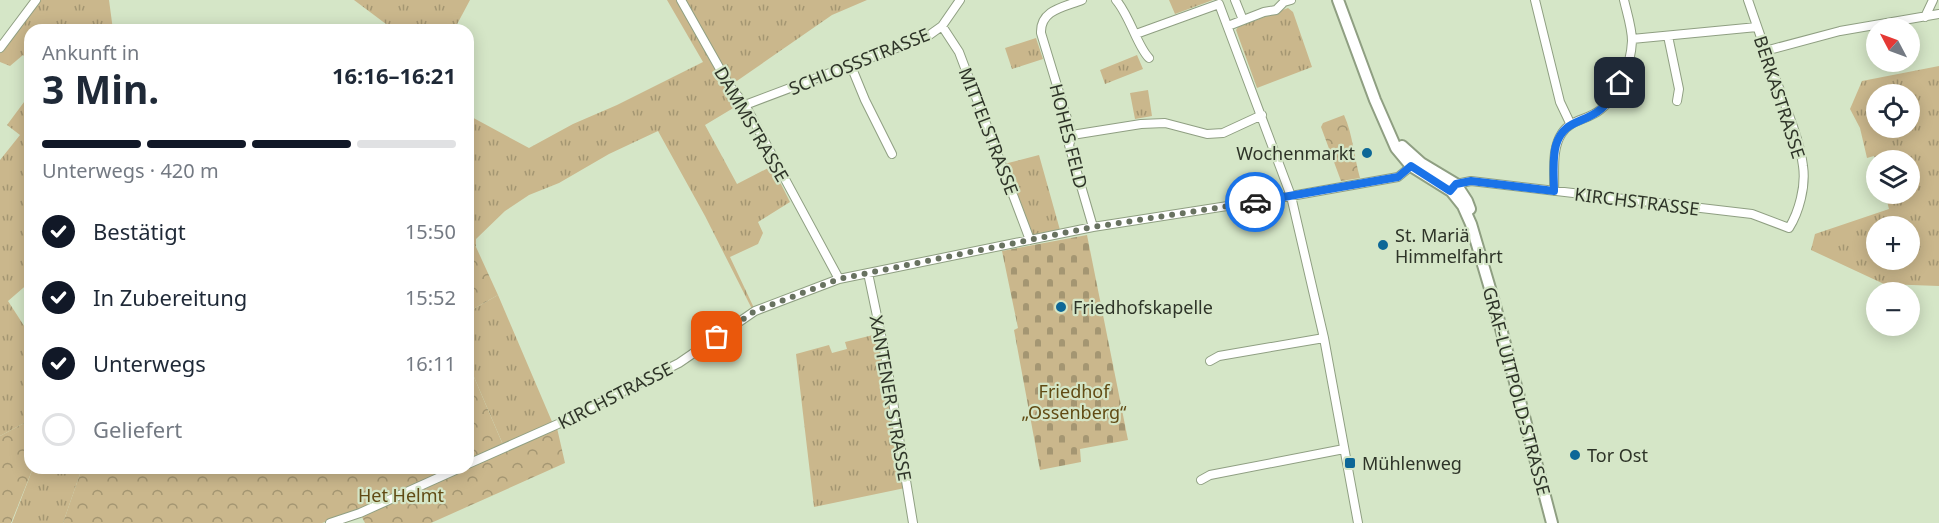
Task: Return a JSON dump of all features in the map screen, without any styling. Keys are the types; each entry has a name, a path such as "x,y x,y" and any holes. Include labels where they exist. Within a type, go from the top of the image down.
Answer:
{"street":[{"path":"0,48 36,0"},
{"name":"DAMMSTRASSE","path":"681,0 729,85 745,105 839,279"},
{"name":"SCHLOSSSTRASSE","path":"745,105 928,36 942,26 960,0"},
{"name":"HOHES FELD","path":"1082,0 1047,14 1040,24 1072,135 1069,145 1093,227"},
{"path":"1116,0 1136,34 1144,53 1149,58"},
{"path":"1235,0 1242,20"},
{"path":"1228,26 1276,10 1284,2 1292,0"},
{"name":"GRAF-LUITPOLD-STRASSE","path":"1338,0 1388,133 1396,148 1414,163 1453,187 1471,224 1494,302 1552,523"},
{"path":"1535,0 1560,102 1570,123"},
{"path":"1554,191 1555,146 1561,133 1570,123 1600,110 1615,95 1625,71 1632,39 1624,0"},
{"name":"BERKASTRASSE","path":"1748,0 1798,140 1804,169 1795,218 1789,228"},
{"path":"1925,17 1933,0"},
{"path":"1136,34 1219,4 1291,196 1324,338 1358,523"},
{"path":"1765,51 1840,31 1939,14"},
{"name":"MITTELSTRASSE","path":"942,26 959,52 1030,240"},
{"path":"1632,39 1757,27"},
{"path":"1668,36 1679,89 1677,101"},
{"path":"851,66 892,154"},
{"path":"1072,135 1141,123 1165,123 1207,134 1223,133 1262,115"},
{"name":"KIRCHSTRASSE","path":"474,461 558,424 679,363 755,311 839,279 1093,227 1398,177 1414,163"},
{"name":"KIRCHSTRASSE","path":"1453,187 1471,181 1752,214 1789,228"},
{"name":"XANTENER STRASSE","path":"868,273 886,359 913,523"},
{"path":"1210,361 1219,356 1324,338"},
{"path":"1201,480 1210,475 1344,449"},
{"path":"330,523 360,513 447,474"}],"green space":[{"path":"39,0 109,0 112,24 24,24 24,56 10,66 0,62 0,51"},
{"path":"354,0 470,0 457,24 386,24"},
{"path":"667,0 679,0 740,104 705,125 737,184 772,166 790,202 758,222 763,233 758,244 730,257 754,308 752,309 705,216 658,131 609,154 559,183 529,195 505,211 476,239 476,247 474,244 474,118 529,148 573,124 703,62"},
{"path":"684,0 867,0 832,15 731,85"},
{"path":"1169,0 1213,0 1175,14"},
{"path":"1288,8 1293,12 1312,67 1257,88 1236,30 1238,27"},
{"path":"1036,38 1043,59 1012,69 1005,48"},
{"path":"1137,55 1143,69 1105,84 1100,70"},
{"path":"1939,66 1939,286 1920,285 1920,282 1880,282 1811,250 1815,234 1866,217 1866,270 1920,270 1920,216 1868,216 1889,209 1888,204 1920,204 1920,150 1866,150 1866,154 1860,128 1850,109 1862,81 1908,72 1920,72 1920,70"},
{"path":"1148,90 1152,116 1135,119 1130,93"},
{"path":"24,102 24,287 8,301 24,326 24,423 0,436 0,160 20,135 7,125"},
{"path":"1344,115 1360,178 1341,181 1321,127 1323,123"},
{"path":"1039,155 1060,230 1031,235 1004,164"},
{"name":"Friedhof „Ossenberg“","path":"1087,235 1128,440 1080,449 1081,462 1040,470 1014,330 1018,328 1002,251"},
{"path":"474,244 476,247 498,295 474,309"},
{"path":"498,295 553,424 504,447 474,377 474,309"},
{"path":"877,334 905,488 814,507 796,354 829,345 832,353 847,349 845,342"},
{"name":"Het Helmt","path":"474,377 506,452 557,428 565,463 431,523 365,523 359,511 322,523 63,523 80,474 474,474"},
{"path":"24,423 24,474 31,474 11,523 0,523 0,436"},
{"path":"31,474 80,474 63,523 12,523"}],"way so far":[{"path":"717,337 755,311 839,279 1093,227 1255,202"}],"place":[{"name":"Wochenmarkt","path":"1367,153"},
{"name":"St. Mariä Himmelfahrt","path":"1383,245"},
{"name":"Friedhofskapelle","path":"1061,307"},
{"name":"Tor Ost","path":"1575,455"},
{"name":"Mühlenweg","path":"1350,463"}],"route":[{"path":"1255,202 1398,177 1411,166 1450,191 1456,184 1471,181 1554,191 1555,146 1561,133 1570,123 1600,110 1615,95 1620,83"}]}
